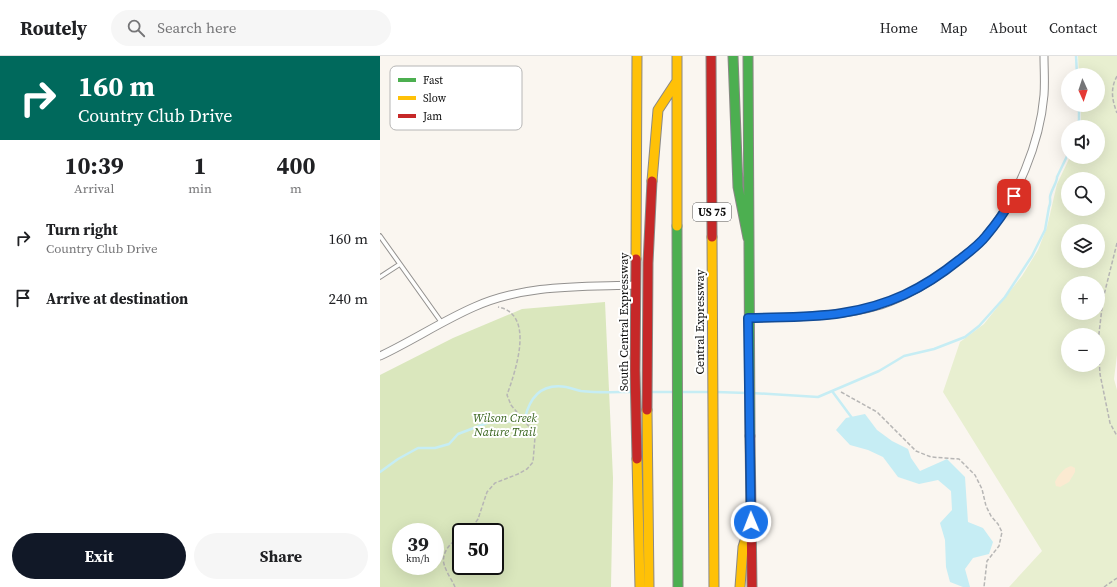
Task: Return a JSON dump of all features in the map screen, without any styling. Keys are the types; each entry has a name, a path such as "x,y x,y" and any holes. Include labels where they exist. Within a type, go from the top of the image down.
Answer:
{"main road":[{"name":"South Central Expressway","path":"637,56 635,285 640,587"},
{"name":"Central Expressway","path":"677,56 678,587"},
{"name":"Central Expressway","path":"711,56 714,587"},
{"path":"733,56 738,187 748,238"},
{"path":"748,56 748,318 752,587"},
{"path":"649,587 647,370 648,263 653,168 658,110 677,82"},
{"path":"740,587 743,547 751,522"}],"street":[{"path":"748,318 821,316 850,312 880,305 934,279 968,253 985,237 1004,212 1022,179 1041,116 1044,95 1044,56"},
{"path":"380,356 475,306 496,298 545,288 635,285"}],"lane":[{"path":"380,236 442,323"},
{"path":"380,277 400,264"}],"path":[{"path":"1117,76 1112,89 1113,102 1117,113"},
{"path":"1117,243 1103,299 1098,342 1102,381 1110,423 1117,436"},
{"path":"475,523 487,492 496,483 518,474 533,462 535,437 531,429 511,405 507,395 519,354 517,322 511,312 499,307 493,308"},
{"path":"841,392 877,412 916,450 931,457 958,459 975,475 982,489 986,506 1002,532 999,546 987,561 984,587"},
{"path":"452,543 445,552 443,563 456,587"},
{"path":"1104,587 1117,578"}],"green space":[{"path":"1078,56 1117,56 1117,355 1114,379 1117,390 1117,587 1009,587 1042,551 943,392 960,342 984,324 1022,276 1038,250 1047,227 1057,184 1061,176 1061,216 1105,216 1105,172 1063,172 1067,164 1105,164 1105,120 1081,120 1081,112 1105,112 1105,68 1079,68"},
{"name":"Wilson Creek Nature Trail","path":"605,302 613,478 611,587 380,587 380,375 453,338 522,309"}],"sand":[{"path":"1071,466 1075,468 1075,472 1069,482 1060,487 1056,486 1055,482 1060,474 1066,468"}],"water":[{"path":"865,414 877,430 892,441 908,449 911,458 920,471 947,459 965,477 968,522 983,528 993,542 989,554 973,558 965,569 970,587 963,587 950,582 946,567 945,540 940,523 952,510 951,491 938,480 919,484 898,477 883,457 868,450 850,445 836,430 846,418"}],"waterway":[{"path":"1076,56 1077,68"},
{"path":"1079,112 1079,120"},
{"path":"752,393 818,397 879,371 904,356 934,349 965,337 979,326 1005,297 1032,256 1045,230 1050,197 1063,164"},
{"path":"380,472 398,459 418,448 435,448 449,444 458,434 487,423 513,421 525,418 530,404 538,393 550,387 558,386 594,392 633,392"},
{"path":"832,391 852,418"},
{"path":"650,392 673,392"},
{"path":"682,392 709,392"},
{"path":"716,392 747,393"}],"traffic: fast":[{"path":"733,56 738,187 748,238"},
{"path":"748,56 750,436"},
{"path":"677,226 678,587"}],"traffic: slow":[{"path":"636,259 637,56"},
{"path":"677,56 677,226"},
{"path":"652,181 658,110 677,81"},
{"path":"712,237 714,587"},
{"path":"647,410 649,587"},
{"path":"637,459 640,587"},
{"path":"740,587 743,547 751,522"}],"traffic: jam":[{"path":"711,56 712,237"},
{"path":"647,410 648,263 652,181"},
{"path":"636,259 635,370 637,459"},
{"path":"750,436 752,587"}],"route":[{"path":"751,522 748,318 821,316 864,309 895,299 934,279 968,253 985,237 1014,196"}]}
